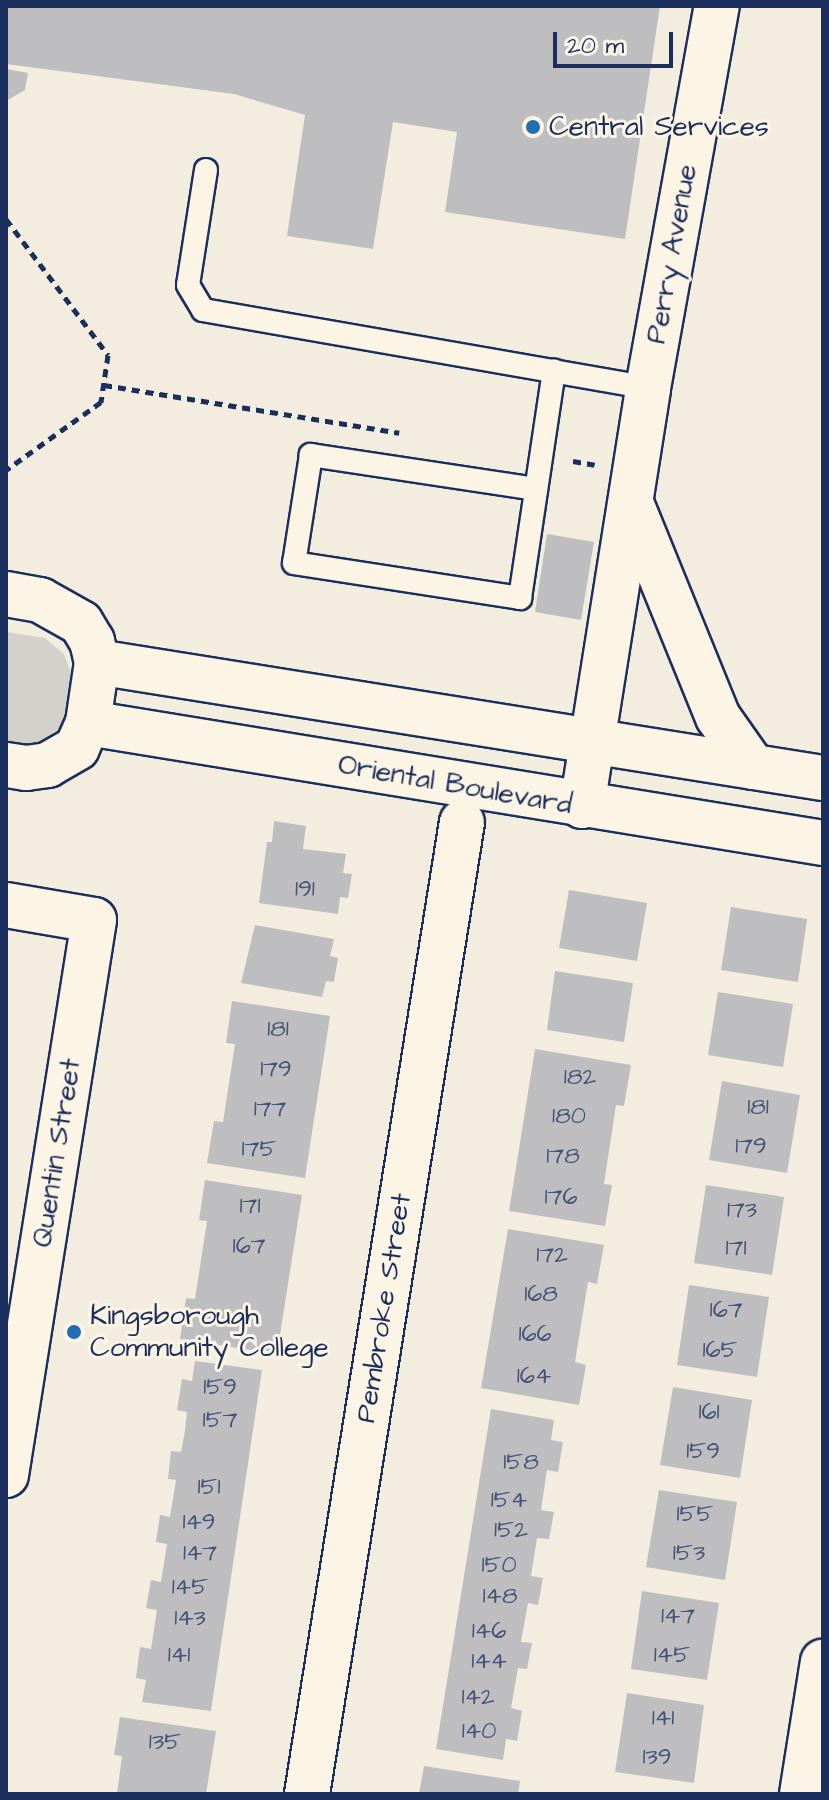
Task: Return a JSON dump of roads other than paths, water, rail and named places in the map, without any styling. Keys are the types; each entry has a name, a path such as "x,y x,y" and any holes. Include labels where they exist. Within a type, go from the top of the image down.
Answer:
{"street":[{"name":"Perry Avenue","path":"582,806 648,388 717,6"},
{"path":"631,503 718,717 753,767"},
{"path":"6,594 40,600 81,623 92,641 97,662 88,723 77,748 48,765 26,768 6,765"},
{"path":"97,662 823,778"},
{"name":"Oriental Boulevard","path":"88,723 823,843"},
{"name":"Pembroke Street","path":"307,1794 462,822"},
{"name":"Quentin Street","path":"6,905 94,920 6,1475"},
{"path":"802,1794 823,1662"}],"lane":[{"path":"206,170 188,285 203,310 648,388"},
{"path":"536,489 311,455 294,563 520,598 554,371"}],"place":[{"name":"Central Services","path":"533,127"},
{"name":"Kingsborough Community College","path":"74,1332"}]}
